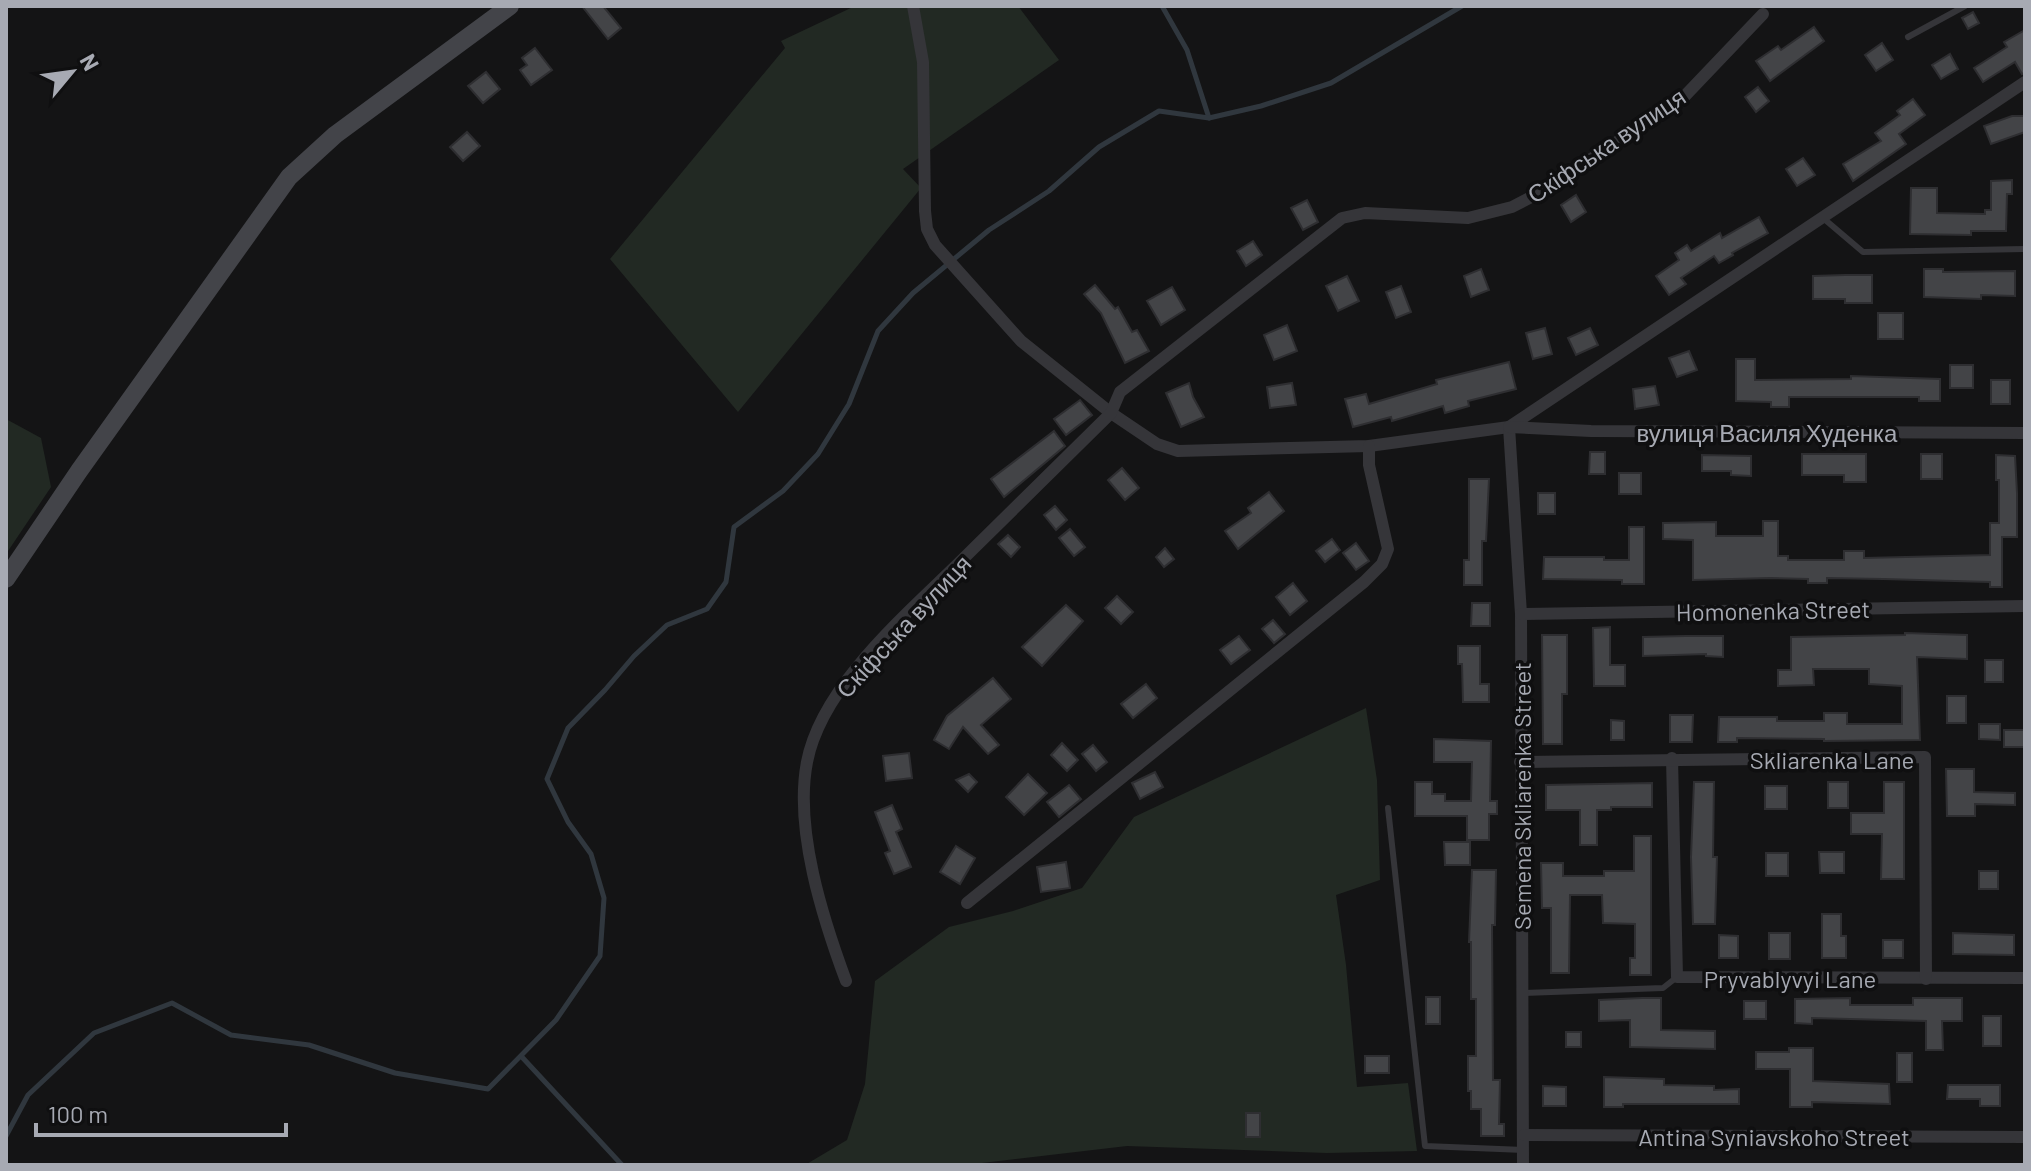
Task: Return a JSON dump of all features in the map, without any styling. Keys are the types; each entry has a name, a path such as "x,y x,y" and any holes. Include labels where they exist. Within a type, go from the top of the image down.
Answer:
{"street":[{"path":"6,579 79,471 289,177 335,135 510,6"},
{"path":"913,6 923,62 925,211 927,229 935,245 1021,341 1111,413 1157,444 1178,451 1369,446 1509,427 2025,82"},
{"name":"Скіфська вулиця","path":"846,981 827,928 810,856 804,792 807,762 817,729 847,680 894,628 1111,413 1120,392 1342,218 1365,213 1468,218 1512,207 1539,193 1681,100 1763,14"},
{"name":"вулиця Василя Худенка","path":"1509,427 1591,431 2025,433"},
{"name":"Semena Skliarenka Street","path":"1509,427 1521,614 1523,1165"},
{"path":"967,903 1364,582 1382,564 1388,549 1369,465 1369,446"},
{"name":"Homonenka Street","path":"1521,614 2025,606"},
{"name":"Skliarenka Lane","path":"1520,762 1925,757 1926,979"},
{"name":"Pryvablyvyi Lane","path":"1672,758 1677,977 2025,978"},
{"name":"Antina Syniavskoho Street","path":"1524,1135 2025,1137"}],"lane":[{"path":"1908,37 1965,6"},
{"path":"1823,218 1863,252 2025,249"},
{"path":"1388,808 1425,1146 1524,1150"},
{"path":"1522,993 1663,988 1677,977"}],"shaded area":[{"path":"855,6 1018,6 1059,60 903,169 921,188 738,412 610,259 785,48 781,41"},
{"path":"6,419 41,438 51,487 6,554"},
{"path":"1366,708 1377,780 1380,880 1336,895 1357,1087 1408,1083 1417,1151 1327,1153 1127,1146 965,1165 805,1165 847,1140 865,1084 875,981 949,927 1013,911 1082,888 1134,817"}],"building":[{"path":"582,6 603,6 621,28 608,39"},
{"path":"1973,12 1979,23 1968,29 1962,18"},
{"path":"1814,27 1824,41 1770,81 1756,61 1778,46 1781,50"},
{"path":"2025,30 2025,73 2022,74 2015,62 1983,82 1974,68 2007,47 2004,42"},
{"path":"1882,43 1893,60 1876,71 1865,55"},
{"path":"535,48 552,70 531,85 520,70 527,65 522,58"},
{"path":"1950,54 1958,69 1941,79 1932,65"},
{"path":"486,72 500,89 483,103 468,86"},
{"path":"1758,87 1769,101 1756,112 1745,97"},
{"path":"1913,99 1925,115 1899,134 1906,144 1853,181 1843,164 1881,141 1875,133 1900,115 1897,111"},
{"path":"2012,116 2025,116 2025,132 1991,144 1984,126"},
{"path":"467,132 480,146 463,161 450,147"},
{"path":"1803,158 1815,175 1797,186 1786,169"},
{"path":"2012,180 2012,194 2007,194 2006,231 1971,231 1971,235 1910,234 1911,188 1937,188 1937,213 1985,214 1985,210 1991,210 1991,181"},
{"path":"1576,195 1586,212 1571,222 1561,205"},
{"path":"1307,200 1318,222 1303,230 1291,208"},
{"path":"1759,217 1768,233 1719,263 1714,256 1681,278 1686,284 1669,295 1656,276 1679,260 1675,253 1687,245 1691,251 1720,233 1722,238"},
{"path":"1253,241 1262,255 1246,266 1237,251"},
{"path":"1481,269 1489,290 1471,297 1464,276"},
{"path":"1924,269 1943,269 1943,272 2015,271 2015,296 1981,295 1981,299 1924,297"},
{"path":"1872,275 1872,303 1813,299 1813,276"},
{"path":"1347,276 1359,301 1338,311 1326,286"},
{"path":"1095,285 1115,309 1118,307 1132,332 1137,330 1149,351 1125,363 1101,313 1084,294"},
{"path":"1401,286 1411,312 1396,318 1386,292"},
{"path":"1172,287 1185,310 1161,325 1147,301"},
{"path":"1878,313 1903,313 1903,339 1878,339"},
{"path":"1287,325 1297,351 1274,360 1264,335"},
{"path":"1545,328 1552,354 1533,359 1526,333"},
{"path":"1590,328 1598,345 1576,355 1568,338"},
{"path":"1689,351 1697,370 1677,377 1669,358"},
{"path":"1736,359 1755,359 1755,380 1851,379 1851,376 1940,379 1940,401 1919,401 1919,397 1789,397 1789,407 1771,407 1771,402 1736,401"},
{"path":"1509,362 1516,389 1468,401 1469,406 1445,413 1443,406 1392,421 1391,417 1353,427 1345,399 1366,394 1369,404 1437,384 1436,380"},
{"path":"1950,365 1973,365 1973,388 1950,388"},
{"path":"1991,380 2010,380 2010,404 1991,404"},
{"path":"1189,383 1204,417 1181,427 1166,393"},
{"path":"1292,383 1296,405 1270,408 1267,387"},
{"path":"1655,386 1659,405 1635,409 1633,389"},
{"path":"1080,400 1092,415 1066,435 1054,419"},
{"path":"1054,431 1065,446 1004,497 991,479"},
{"path":"1590,452 1605,452 1605,474 1589,474"},
{"path":"1802,454 1866,454 1866,482 1844,482 1844,475 1802,475"},
{"path":"1921,454 1942,454 1942,479 1921,479"},
{"path":"1702,455 1751,456 1751,476 1731,475 1731,471 1702,471"},
{"path":"1996,455 2015,456 2017,493 2017,537 2002,537 2002,587 1990,587 1990,582 1883,579 1827,578 1827,583 1770,578 1693,580 1693,540 1663,539 1663,523 1716,522 1716,536 1763,536 1763,521 1778,521 1778,556 1788,556 1788,560 1844,560 1844,551 1864,551 1864,558 1990,555 1990,523 1999,523"},
{"path":"1122,468 1139,488 1125,500 1108,480"},
{"path":"1619,473 1641,473 1641,494 1619,494"},
{"path":"1469,479 1489,479 1486,541 1482,541 1482,585 1464,585 1464,560 1469,560"},
{"path":"1269,492 1284,511 1238,549 1225,531 1251,513 1248,508"},
{"path":"1538,493 1555,493 1555,514 1538,514"},
{"path":"1055,506 1067,520 1056,530 1044,515"},
{"path":"1629,527 1644,527 1644,584 1622,584 1622,580 1543,579 1544,557 1629,560"},
{"path":"1070,529 1085,547 1074,556 1059,538"},
{"path":"1008,535 1020,547 1011,557 998,544"},
{"path":"1332,539 1340,550 1325,562 1316,551"},
{"path":"1356,543 1369,561 1356,570 1343,553"},
{"path":"1165,548 1174,559 1164,567 1156,557"},
{"path":"1293,583 1307,601 1290,615 1276,597"},
{"path":"1117,596 1133,612 1121,624 1105,608"},
{"path":"1472,603 1490,603 1490,626 1471,626"},
{"path":"1066,605 1083,621 1042,666 1022,647"},
{"path":"1273,620 1285,634 1274,643 1262,629"},
{"path":"1610,627 1610,665 1625,665 1625,686 1594,686 1593,628"},
{"path":"1905,633 1967,635 1967,659 1917,657 1920,740 1737,738 1737,742 1718,742 1719,717 1824,721 1824,713 1847,713 1847,724 1902,724 1902,686 1869,684 1869,669 1813,669 1814,685 1778,686 1778,670 1791,670 1791,637"},
{"path":"1542,635 1567,635 1567,694 1562,694 1562,744 1543,744"},
{"path":"1239,636 1250,650 1231,664 1220,650"},
{"path":"1723,636 1723,657 1706,654 1643,656 1643,637"},
{"path":"1458,646 1480,646 1480,684 1489,684 1489,702 1463,702"},
{"path":"1985,660 2003,660 2003,682 1985,682"},
{"path":"993,678 1011,699 981,725 999,745 988,754 963,727 949,749 934,740 947,716"},
{"path":"1146,684 1157,698 1133,718 1121,704"},
{"path":"1947,696 1966,696 1966,723 1947,723"},
{"path":"1670,715 1693,715 1692,742 1670,742"},
{"path":"1611,720 1624,721 1624,740 1611,740"},
{"path":"1979,724 2000,724 2000,740 1979,739"},
{"path":"2004,730 2025,730 2025,747 2004,747"},
{"path":"1434,739 1491,741 1490,801 1497,801 1497,814 1489,814 1489,840 1467,840 1467,816 1415,816 1415,782 1432,782 1432,794 1445,794 1445,801 1471,801 1472,762 1434,762"},
{"path":"1062,743 1078,760 1067,771 1051,755"},
{"path":"1093,745 1107,762 1096,771 1082,754"},
{"path":"909,753 912,778 886,781 883,756"},
{"path":"1946,769 1974,769 1974,792 2015,793 2015,805 1975,804 1975,816 1947,816"},
{"path":"1155,772 1163,787 1140,799 1132,783"},
{"path":"969,774 977,782 968,792 956,780"},
{"path":"1028,774 1047,793 1024,815 1006,797"},
{"path":"1694,782 1714,782 1713,857 1717,857 1715,924 1693,924 1691,857"},
{"path":"1828,782 1848,782 1848,808 1828,808"},
{"path":"1884,782 1904,782 1904,879 1881,879 1882,834 1851,834 1851,813 1884,813"},
{"path":"1652,783 1652,807 1597,810 1597,845 1580,845 1580,810 1546,810 1546,785"},
{"path":"1069,785 1081,799 1059,817 1047,802"},
{"path":"1765,786 1787,786 1787,809 1765,809"},
{"path":"892,805 902,829 896,832 911,867 894,874 885,853 890,851 875,812"},
{"path":"1634,836 1651,836 1651,975 1630,975 1630,958 1635,958 1635,924 1603,923 1602,895 1570,895 1569,973 1551,973 1551,908 1542,908 1541,863 1563,863 1563,876 1604,876 1604,871 1634,871"},
{"path":"1444,842 1470,842 1470,865 1445,865"},
{"path":"956,846 975,858 960,884 940,872"},
{"path":"1819,852 1844,852 1844,873 1820,873"},
{"path":"1766,853 1788,853 1788,876 1766,876"},
{"path":"1066,862 1070,888 1041,892 1037,867"},
{"path":"1472,870 1496,870 1495,925 1492,925 1493,1080 1500,1080 1499,1124 1504,1124 1504,1136 1481,1136 1481,1109 1471,1109 1471,1091 1468,1091 1468,1056 1476,1056 1476,999 1471,999 1469,942"},
{"path":"1979,871 1998,871 1998,889 1979,889"},
{"path":"1822,914 1841,914 1841,936 1846,936 1846,958 1822,958"},
{"path":"1769,933 1790,933 1790,959 1769,959"},
{"path":"1953,933 2014,935 2014,955 1953,954"},
{"path":"1719,935 1738,936 1738,958 1719,958"},
{"path":"1883,940 1903,940 1903,958 1883,958"},
{"path":"1426,997 1440,997 1440,1024 1426,1024"},
{"path":"1661,998 1661,1030 1715,1031 1715,1049 1630,1047 1630,1020 1599,1021 1599,1000"},
{"path":"1850,998 1850,1005 1913,1005 1913,998 1962,998 1962,1021 1942,1021 1943,1050 1926,1050 1926,1021 1812,1018 1812,1024 1795,1023 1795,999"},
{"path":"1744,1001 1766,1001 1766,1019 1744,1019"},
{"path":"1983,1016 2001,1016 2001,1046 1983,1046"},
{"path":"1566,1032 1581,1032 1581,1047 1566,1047"},
{"path":"1789,1048 1813,1048 1813,1081 1889,1084 1890,1104 1812,1102 1812,1107 1790,1107 1790,1069 1756,1069 1756,1052 1789,1052"},
{"path":"1897,1053 1912,1053 1912,1082 1897,1082"},
{"path":"1365,1056 1389,1056 1389,1073 1365,1073"},
{"path":"1604,1077 1664,1079 1664,1085 1739,1089 1739,1104 1623,1104 1623,1107 1604,1107"},
{"path":"1948,1085 2000,1085 2000,1106 1980,1106 1980,1099 1947,1099"},
{"path":"1543,1086 1566,1087 1566,1106 1543,1106"},
{"path":"1246,1113 1260,1113 1260,1137 1246,1137"}],"waterway":[{"path":"1162,6 1187,50 1209,118"},
{"path":"6,1136 28,1095 94,1033 172,1003 231,1035 309,1045 395,1073 488,1089 556,1020 600,956 604,898 591,854 568,822 547,779 568,728 667,625 707,609 726,582 734,527 783,491 818,454 849,404 878,331 913,293 989,230 1049,191 1099,147 1159,111 1209,118 1261,106 1331,83 1462,6"},
{"path":"521,1056 622,1165"}]}
